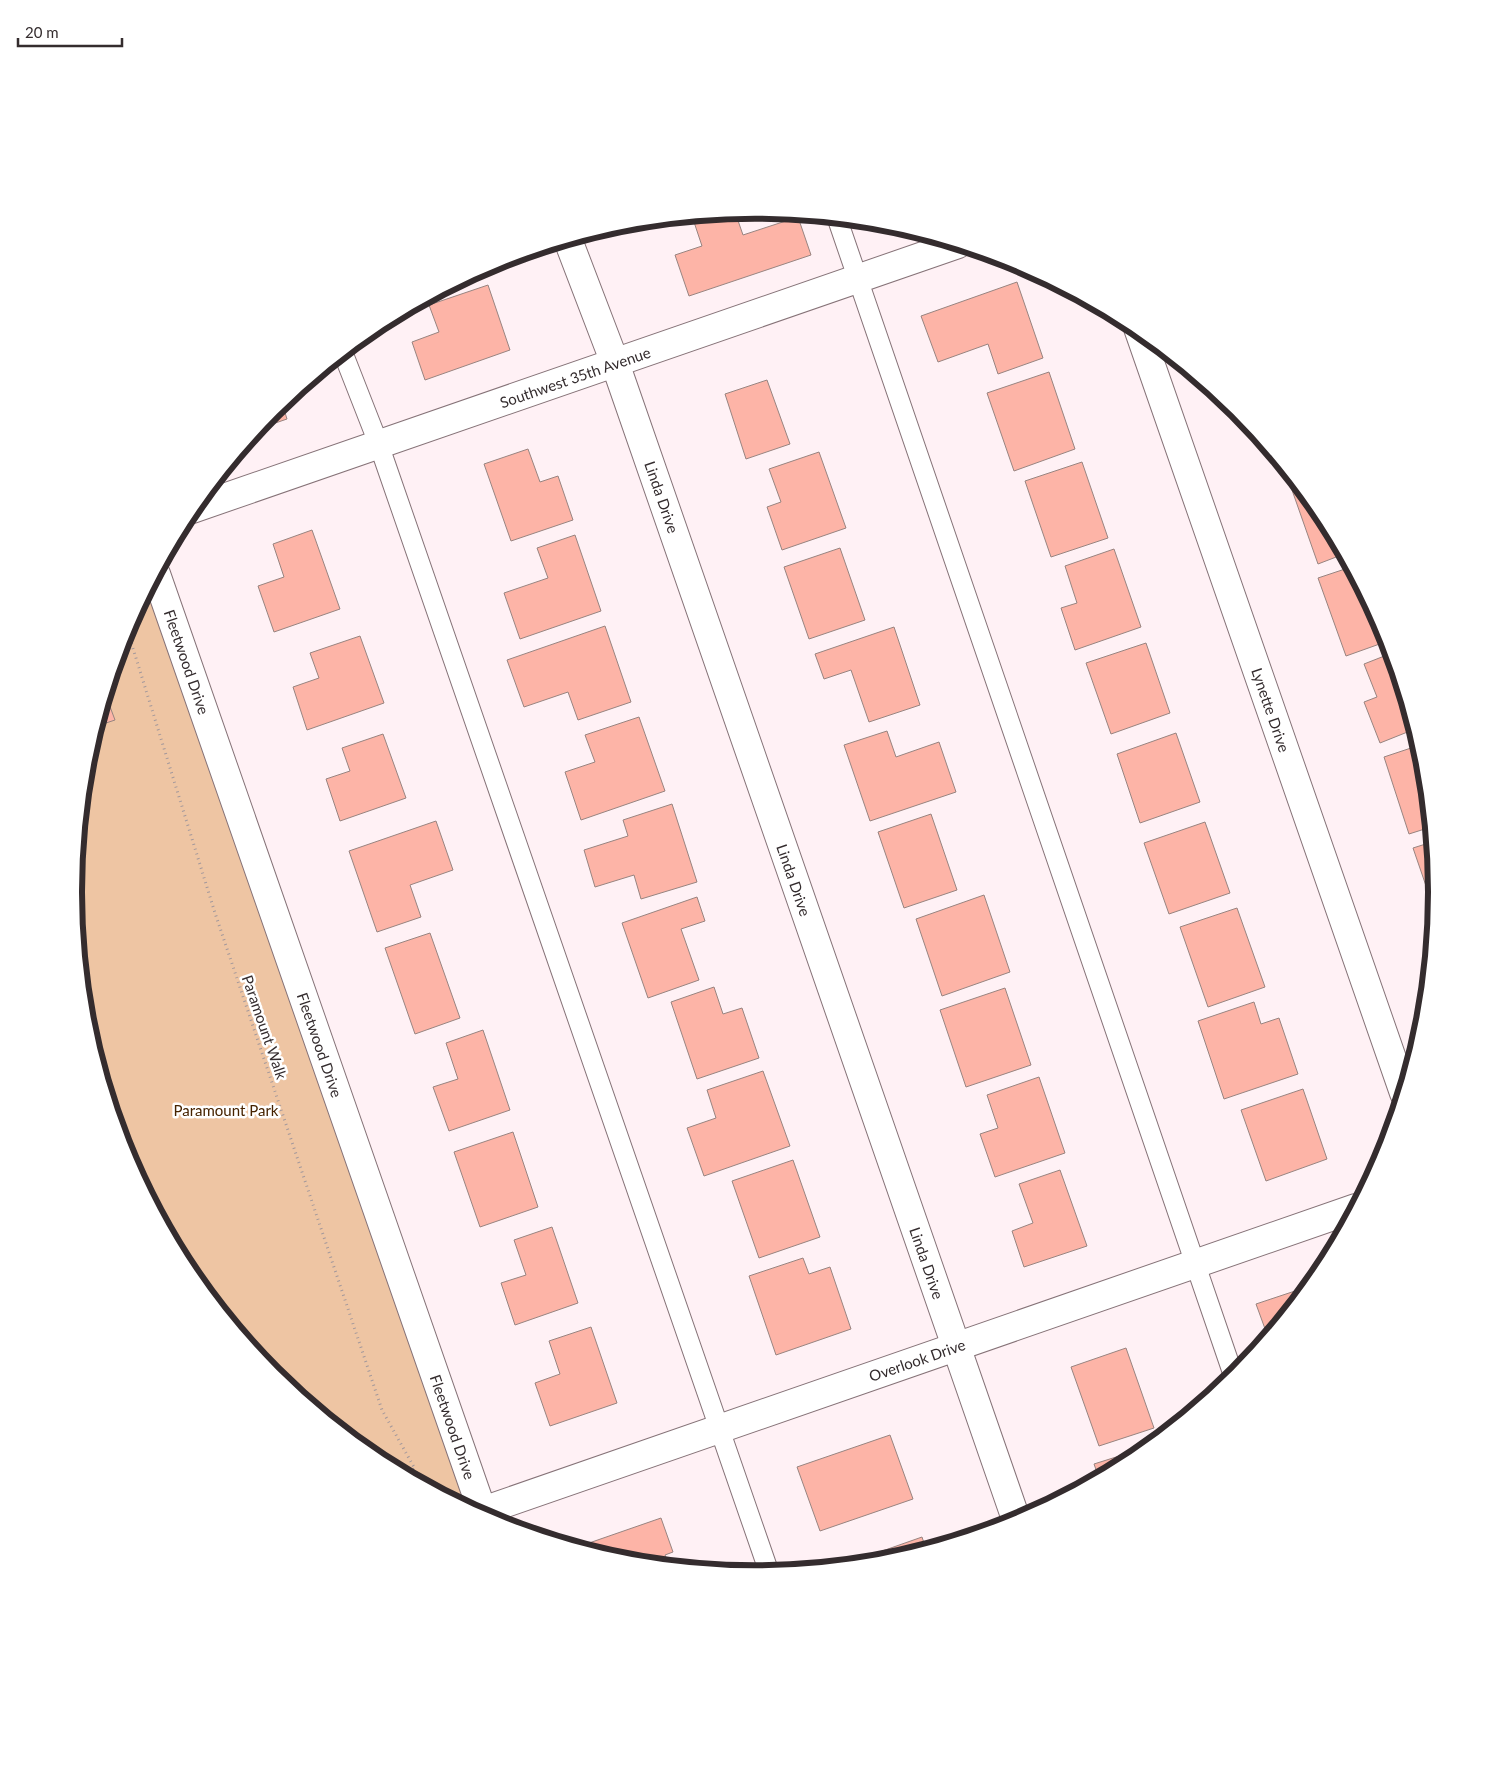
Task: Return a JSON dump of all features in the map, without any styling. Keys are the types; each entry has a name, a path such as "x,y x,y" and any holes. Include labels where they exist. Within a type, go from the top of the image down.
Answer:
{"street":[{"name":"Linda Drive","path":"570,245 615,363 1014,1514"},
{"name":"Southwest 35th Avenue","path":"206,504 948,248"},
{"name":"Lynette Drive","path":"1143,342 1401,1083"},
{"name":"Fleetwood Drive","path":"159,582 478,1505"},
{"name":"Overlook Drive","path":"489,1510 1348,1211"}],"lane":[{"path":"839,225 1231,1368"},
{"path":"345,359 379,444 766,1565"}],"path":[{"name":"Paramount Walk","path":"131,642 215,913 379,1401 415,1469 411,1470"}],"green space":[{"name":"Paramount Park","path":"156,586 474,1503 419,1475 382,1452 346,1426 280,1368 250,1336 196,1266 173,1228 152,1190 118,1108 105,1066 88,980 82,892 84,848 88,804 105,718 134,634"}],"building":[{"path":"738,219 743,235 790,220 799,220 811,255 689,296 675,255 702,246 694,222"},
{"path":"1017,282 1043,358 998,374 988,344 938,362 921,316"},
{"path":"488,285 510,350 425,380 412,342 439,332 429,305"},
{"path":"1049,372 1075,449 1014,471 987,393"},
{"path":"767,380 790,444 746,459 725,394"},
{"path":"285,412 287,419 272,424"},
{"path":"528,449 540,482 558,476 573,520 511,541 484,464"},
{"path":"819,452 846,528 782,550 767,507 781,502 769,469"},
{"path":"1082,462 1108,538 1051,557 1025,481"},
{"path":"1294,489 1315,518 1338,556 1318,564 1292,490"},
{"path":"312,530 340,609 274,632 258,586 284,577 273,544"},
{"path":"575,535 601,611 520,639 504,593 548,578 537,548"},
{"path":"840,548 865,620 809,639 784,567"},
{"path":"1114,549 1141,627 1075,650 1061,608 1077,603 1065,566"},
{"path":"1345,569 1359,594 1381,644 1346,656 1318,578"},
{"path":"605,626 631,702 578,720 568,692 524,707 507,660"},
{"path":"894,627 920,705 869,722 851,670 824,679 815,654"},
{"path":"360,636 384,703 307,730 293,687 319,678 310,653"},
{"path":"1146,643 1170,713 1111,734 1086,663"},
{"path":"1385,656 1409,731 1380,743 1364,702 1377,697 1364,664"},
{"path":"109,704 115,720 104,724"},
{"path":"639,717 665,791 581,820 565,772 595,762 585,735"},
{"path":"887,731 896,757 939,742 956,792 870,821 844,745"},
{"path":"1176,733 1200,802 1140,823 1117,754"},
{"path":"383,734 406,798 340,821 326,779 350,771 342,748"},
{"path":"1413,747 1423,804 1425,829 1409,834 1384,757"},
{"path":"672,804 697,882 641,899 634,875 595,887 584,850 628,836 623,820"},
{"path":"931,814 957,890 904,908 878,832"},
{"path":"436,821 453,870 410,885 421,917 377,932 349,851"},
{"path":"1205,822 1230,893 1169,914 1144,843"},
{"path":"1427,844 1428,892 1413,848"},
{"path":"984,895 1010,972 942,996 916,919"},
{"path":"697,897 705,921 681,929 699,980 648,998 622,923"},
{"path":"1237,908 1265,987 1208,1007 1180,927"},
{"path":"430,933 460,1018 415,1034 385,948"},
{"path":"714,987 723,1014 742,1008 759,1058 697,1079 671,1002"},
{"path":"1005,988 1031,1065 966,1087 940,1010"},
{"path":"1254,1002 1261,1024 1279,1018 1298,1074 1224,1099 1198,1021"},
{"path":"483,1030 510,1110 449,1131 433,1087 458,1079 446,1043"},
{"path":"763,1071 790,1146 704,1176 687,1128 716,1118 707,1090"},
{"path":"1039,1077 1065,1153 995,1177 980,1134 998,1128 987,1095"},
{"path":"1303,1089 1327,1159 1266,1181 1241,1110"},
{"path":"513,1132 538,1207 480,1227 454,1152"},
{"path":"793,1160 820,1237 759,1258 732,1181"},
{"path":"1060,1170 1087,1246 1024,1267 1012,1231 1033,1223 1019,1184"},
{"path":"552,1227 578,1303 515,1325 501,1283 526,1275 514,1240"},
{"path":"803,1258 809,1274 830,1267 851,1329 776,1355 749,1276"},
{"path":"1298,1290 1266,1330 1256,1304"},
{"path":"591,1327 617,1403 550,1426 535,1383 560,1374 549,1341"},
{"path":"1126,1348 1154,1428 1099,1446 1071,1367"},
{"path":"890,1435 913,1499 820,1531 797,1467"},
{"path":"1126,1454 1097,1472 1094,1464"},
{"path":"661,1518 673,1552 665,1555 667,1559 624,1552 589,1543"},
{"path":"922,1537 924,1543 887,1552 873,1554"}]}
